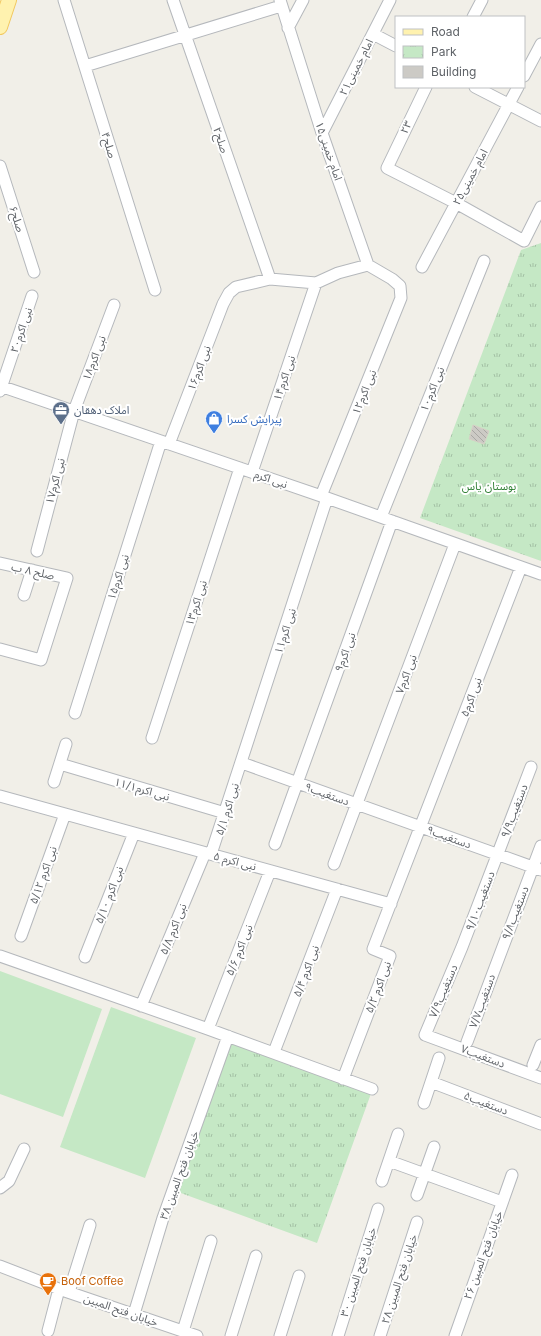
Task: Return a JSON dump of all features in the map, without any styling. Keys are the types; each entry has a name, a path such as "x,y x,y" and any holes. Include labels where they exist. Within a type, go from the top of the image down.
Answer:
{"main road":[{"path":"0,27 8,0"}],"street":[{"name":"صلح۴","path":"64,0 155,290"},
{"name":"صلح۲","path":"173,0 270,279"},
{"path":"288,28 302,0"},
{"name":"امام خمینی۲۱","path":"322,133 390,0"},
{"path":"474,16 482,0"},
{"path":"84,66 185,35 281,3"},
{"name":"۱۵امام خمینی","path":"281,3 322,133 368,265"},
{"path":"373,34 395,45"},
{"path":"525,74 541,44"},
{"name":"۲۳","path":"426,88 387,168 456,203"},
{"path":"476,88 541,122"},
{"name":"امام خمینی۲۵","path":"422,268 518,88"},
{"name":"صلح۶","path":"0,166 34,272"},
{"path":"456,203 524,241 541,207"},
{"name":"نبی اکرم۱۰","path":"381,517 484,260"},
{"path":"270,279 316,283 338,273 368,265"},
{"name":"نبی اکرم۱۲","path":"324,497 401,298 400,286 392,279 368,265"},
{"name":"نبی اکرم۱۶","path":"165,442 229,293 236,287 270,279"},
{"name":"نبی اکرم۱۴","path":"252,472 316,283"},
{"name":"نبی اکرم۲۰","path":"0,388 32,296"},
{"name":"نبی اکرم۱۸","path":"74,411 114,305"},
{"name":"نبی اکرم","path":"0,388 165,442 541,574"},
{"name":"نبی اکرم۱۷","path":"37,552 74,411"},
{"name":"نبی اکرم۱۵","path":"75,713 165,442"},
{"name":"نبی اکرم۱۳","path":"152,738 240,468"},
{"name":"نبی اکرم۱۱","path":"242,763 324,497"},
{"name":"نبی اکرم۹","path":"275,844 392,521"},
{"name":"نبی اکرم۷","path":"334,864 455,544"},
{"name":"صلح ۸ ب","path":"0,563 67,578 41,660 0,649"},
{"name":"نبی اکرم۵","path":"421,827 521,567"},
{"path":"24,595 32,570"},
{"path":"54,782 66,744"},
{"path":"242,763 298,783"},
{"name":"نبی اکرم ۵/۱","path":"208,854 225,813 242,763"},
{"name":"نبی اکرم۱۱/۱","path":"60,764 225,813"},
{"name":"دستغیب۹/۹","path":"498,854 531,767"},
{"name":"۹دستغیب","path":"298,783 357,804"},
{"name":"نبی اکرم ۵","path":"0,796 391,904"},
{"name":"دستغیب۹","path":"357,804 537,869"},
{"name":"نبی اکرم ۵/۱۲","path":"21,936 65,814"},
{"path":"391,904 421,827"},
{"name":"نبی اکرم ۵/۱۰","path":"85,957 134,833"},
{"name":"دستغیب۹/۸","path":"497,960 537,869 541,846"},
{"name":"نبی اکرم ۵/۸","path":"141,1006 208,854"},
{"name":"دستغیب۹/۱۰","path":"462,947 498,854"},
{"name":"نبی اکرم ۵/۶","path":"208,1028 270,871"},
{"name":"نبی اکرم ۵/۴","path":"274,1052 337,889"},
{"name":"نبی اکرم ۵/۲","path":"343,1079 390,956 373,949 391,904"},
{"name":"دستغیب۷/۹","path":"425,1035 462,947"},
{"path":"0,956 208,1028 372,1089"},
{"name":"دستغیب۷/۷","path":"467,1042 497,960"},
{"name":"دستغیب۷","path":"425,1035 541,1078"},
{"name":"خیابان فتح المبین ۳۸","path":"134,1314 163,1218 228,1036"},
{"path":"533,1065 541,1045"},
{"path":"424,1103 439,1058"},
{"name":"دستغیب۵","path":"431,1082 541,1124"},
{"path":"382,1181 398,1134"},
{"path":"417,1195 434,1147"},
{"path":"0,1188 10,1181 24,1149"},
{"path":"389,1161 502,1202"},
{"name":"خیابان فتح المبین ۲۶","path":"455,1336 512,1175"},
{"name":"خیابان فتح المبین ۳۰","path":"338,1336 378,1209"},
{"name":"خیابان فتح المبین ۲۸","path":"380,1336 417,1222"},
{"path":"48,1331 90,1225"},
{"path":"178,1332 211,1241"},
{"path":"231,1336 256,1256"},
{"name":"خیابان فتح المبین","path":"0,1266 64,1291 134,1314 178,1332 197,1336"},
{"path":"280,1336 299,1276"}],"green space":[{"name":"بوستان یاس","path":"541,243 541,561 420,518 521,250"},
{"path":"0,971 102,1009 63,1117 0,1094"},
{"path":"111,1007 196,1038 145,1178 60,1147"},
{"path":"232,1042 373,1088 317,1243 178,1192"}],"building":[{"path":"473,425 489,431 484,444 469,439"}],"place":[{"name":"املاک دهقان","path":"61,425"},
{"name":"پیرایش کسرا","path":"214,434"},
{"name":"Boof Coffee","path":"48,1296"}]}
